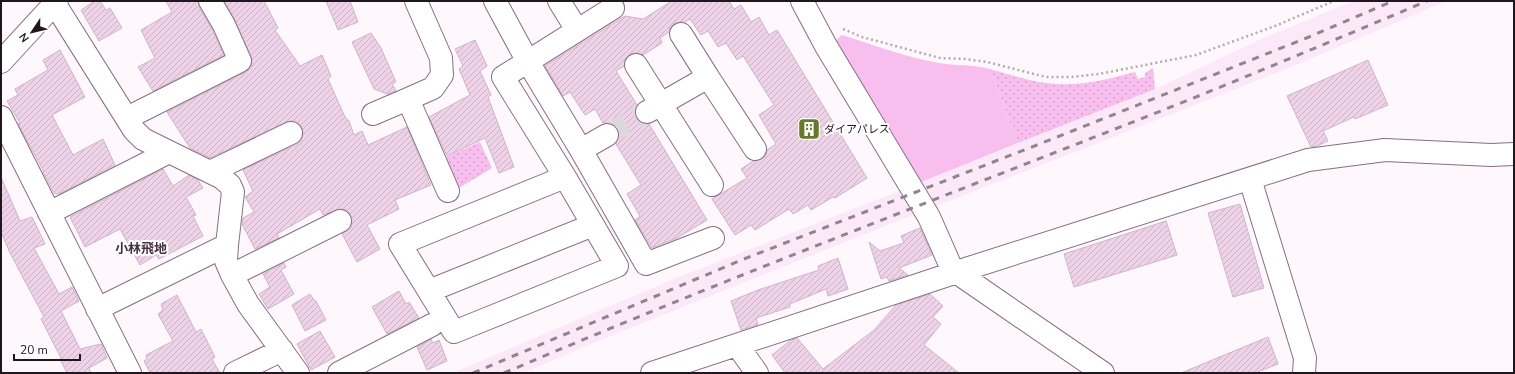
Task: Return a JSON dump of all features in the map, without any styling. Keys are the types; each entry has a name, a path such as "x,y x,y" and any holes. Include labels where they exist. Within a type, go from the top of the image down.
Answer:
{"street":[{"path":"127,118 240,61 224,25 210,1"},
{"path":"373,114 433,88 442,75 441,58 416,1"},
{"path":"495,1 528,62 581,150 646,264 713,238"},
{"path":"559,1 577,30"},
{"path":"802,1 826,46 929,217 951,267 956,272 1103,373"},
{"path":"1,62 55,2 134,130 143,139 222,178 230,185 233,192 226,261 248,304 298,373"},
{"path":"565,177 400,244 454,332 617,266 565,177 503,77 613,8"},
{"path":"681,34 755,149"},
{"path":"636,65 653,108 712,185"},
{"path":"653,108 708,76"},
{"path":"408,99 448,191"},
{"path":"1,117 97,309 122,370"},
{"path":"210,172 291,133"},
{"path":"581,150 607,135"},
{"path":"652,373 956,272 1308,160 1385,150 1491,155 1514,154"},
{"path":"50,213 169,152"},
{"path":"1250,179 1305,358 1304,373"},
{"path":"232,275 340,221"},
{"path":"429,292 592,225"},
{"path":"97,309 227,245"},
{"path":"339,373 432,325"},
{"path":"737,345 757,373"},
{"path":"235,373 282,350"}],"path":[{"path":"842,28 862,37 940,58 987,62 1046,77 1071,77 1099,74 1196,55 1275,26 1334,1"}],"shaded area":[{"path":"1353,1 1447,1 1284,70 865,234 586,346 523,373 452,373 676,278 1155,89 1257,41"},
{"path":"842,35 926,60 945,64 977,66 990,69 1018,143 914,185 835,42"},
{"path":"1153,68 1155,89 1018,143 990,69 1040,82 1069,84 1102,80 1135,72 1138,79 1145,77 1145,73"},
{"path":"480,142 492,168 459,188 446,157"}],"building":[{"path":"95,1 100,1 106,10 110,8 122,28 99,41 81,10"},
{"path":"166,1 198,1 199,7 213,31 224,55 153,91 138,67 155,58 141,30 172,12"},
{"path":"224,1 264,1 278,28 275,30 300,66 322,55 331,76 328,79 345,117 349,121 354,135 362,131 368,145 407,127 431,185 395,200 399,209 367,225 380,249 357,262 342,234 351,228 351,216 347,210 340,209 323,215 320,209 277,234 279,238 255,249 242,224 243,218 254,212 245,197 253,191 243,170 297,144 301,140 303,134 302,127 298,123 292,121 286,122 210,158 190,148 167,112 246,72 251,68 251,56 235,20"},
{"path":"326,1 350,1 358,22 338,30"},
{"name":"ダイアパレス","path":"672,1 729,1 734,9 741,5 751,22 759,17 769,35 777,30 867,178 835,198 833,197 811,210 808,205 793,214 789,209 755,230 751,225 735,235 712,199 747,178 741,169 753,161 762,159 766,155 767,150 776,144 759,115 774,105 743,56 737,60 726,43 718,47 708,31 701,35 690,19 685,22 675,23 670,28 669,32 660,38 662,43 643,55 636,53 630,54 625,60 624,66 616,71 637,105 635,112 636,119 641,123 649,124 707,220 677,238 652,248 635,220 640,216 627,194 641,185 616,144 619,135 618,128 613,124 603,123 595,109 585,115 570,92 563,96 545,66 625,16 643,19"},
{"path":"371,33 381,48 396,82 392,84 396,91 387,94 374,89 352,42"},
{"path":"475,40 487,66 480,71 491,95 488,97 514,167 499,173 485,138 447,156 429,117 470,95 459,69 463,66 455,49"},
{"path":"60,50 85,97 52,115 73,155 103,139 115,165 59,194 54,193 18,124 20,123 7,101 18,95 15,89 48,70 43,60"},
{"path":"1368,60 1388,105 1355,119 1354,117 1323,131 1328,141 1311,147 1287,96"},
{"path":"163,169 173,186 189,175 198,180 203,188 186,197 196,215 193,216 203,236 159,259 156,255 140,265 120,229 85,247 70,217"},
{"path":"1,177 20,221 32,217 45,244 34,248 59,294 72,287 79,301 61,311 80,349 101,344 107,358 89,368 91,373 67,373 41,319 44,317 10,253 1,232"},
{"path":"1240,204 1264,288 1233,297 1208,213"},
{"path":"1166,221 1177,255 1074,287 1064,254"},
{"path":"920,228 932,255 899,268 908,275 889,281 887,277 881,279 869,242 880,251 904,243 901,236"},
{"path":"838,258 848,289 828,296 826,289 790,304 790,307 756,318 758,325 741,330 731,301 758,290 819,270 818,266"},
{"path":"284,263 286,267 281,270 294,294 268,309 259,294 270,287 263,274"},
{"path":"399,291 406,304 409,302 419,318 387,334 372,307"},
{"path":"310,294 316,301 326,320 305,331 292,305"},
{"path":"930,294 943,306 933,317 941,324 924,345 959,373 785,373 772,355 791,340 797,338 823,369 874,330 896,305"},
{"path":"177,295 196,332 201,329 215,357 212,359 220,373 150,373 144,361 147,359 146,355 173,341 158,314 163,310 161,304"},
{"path":"320,331 335,357 311,370 297,344"},
{"path":"1268,337 1278,364 1255,373 1181,373"},
{"path":"431,339 433,343 439,340 447,361 427,370 417,347"}],"tunnel":[{"path":"607,135 647,112"}],"railway":[{"path":"473,373 744,259 1309,37 1393,1"},
{"path":"504,373 675,302 1191,99 1427,1"}],"place":[{"name":"ダイアパレス","path":"809,129"}],"district":[{"name":"小林飛地","path":"141,249"}]}
